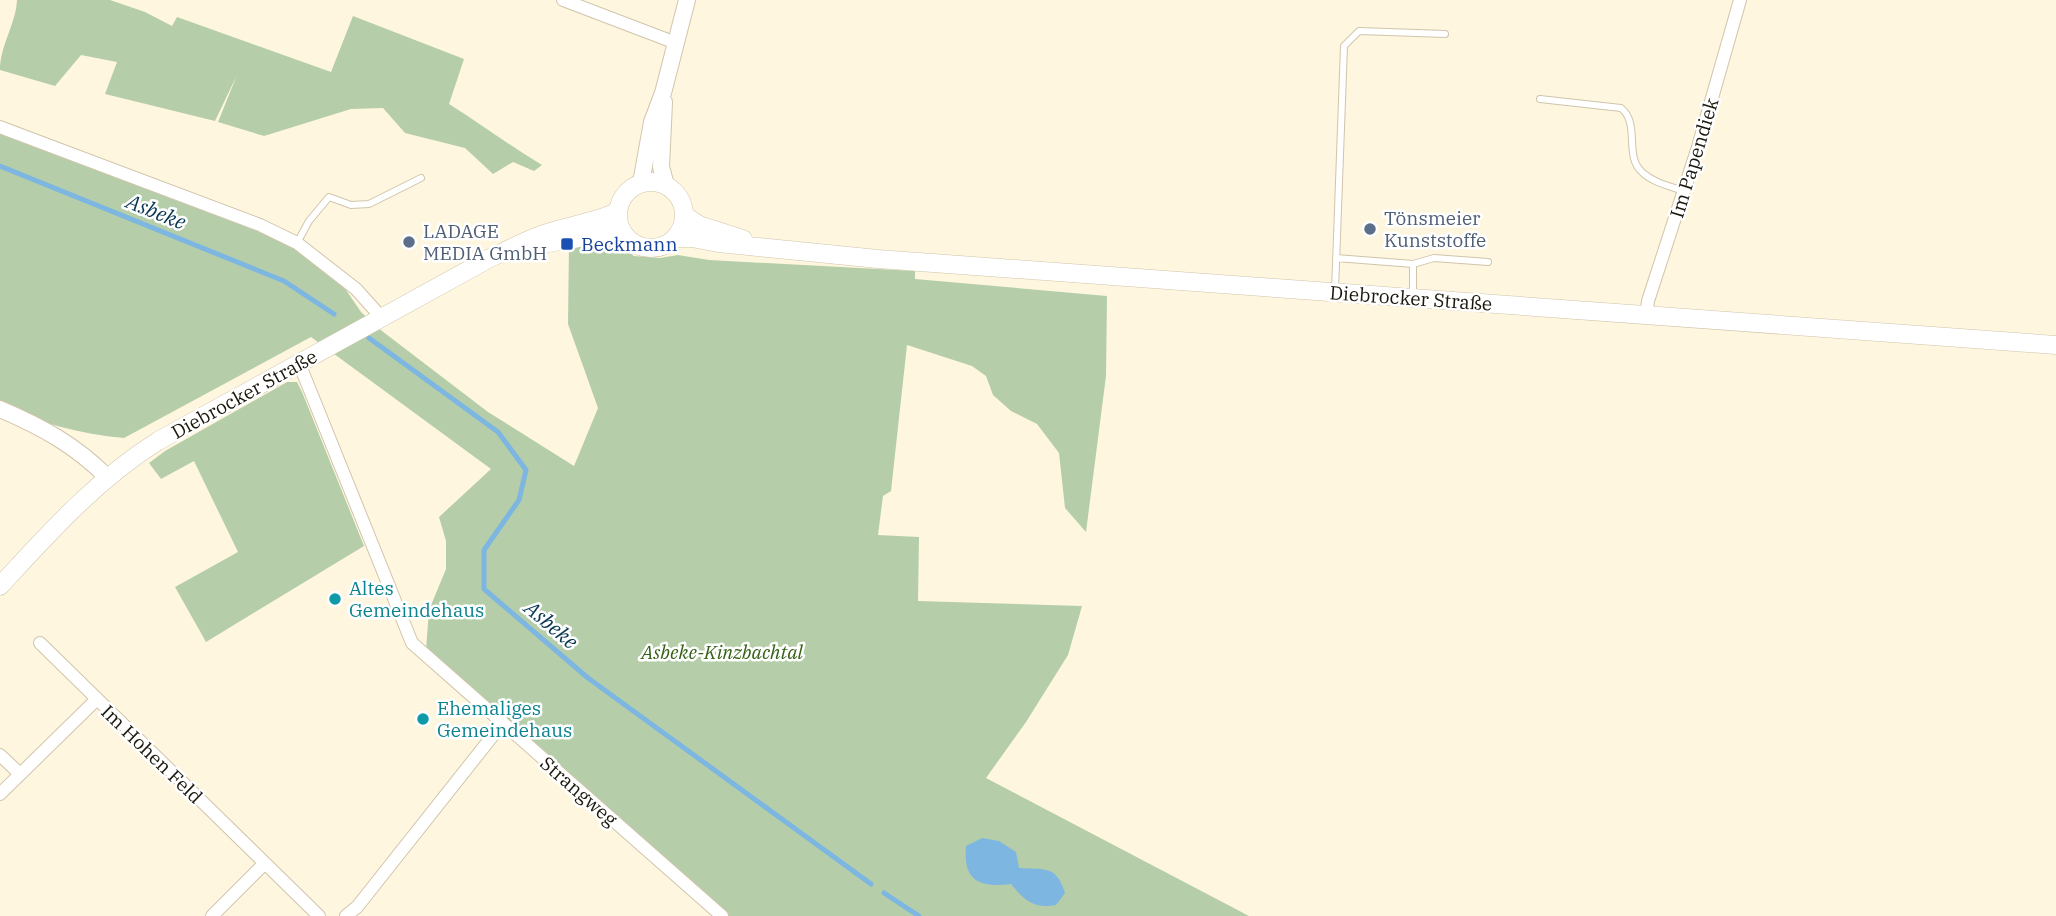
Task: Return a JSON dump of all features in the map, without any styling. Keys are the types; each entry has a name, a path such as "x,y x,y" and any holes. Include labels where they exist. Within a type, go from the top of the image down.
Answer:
{"main road":[{"path":"654,181 666,185 676,192 682,203 682,228 665,246 653,249 640,247 629,241 621,231 617,212 621,200 629,189 641,183 654,181"},
{"name":"Diebrocker Straße","path":"0,586 107,477 158,441 489,258 539,236 617,212"},
{"name":"Diebrocker Straße","path":"684,215 699,225 767,247"},
{"name":"Diebrocker Straße","path":"520,246 621,231"},
{"name":"Diebrocker Straße","path":"675,238 878,259 2056,345"}],"street":[{"path":"563,0 676,43"},
{"path":"641,183 652,122 663,93 687,0"},
{"name":"Im Papendiek","path":"1646,316 1648,301 1684,191 1740,0"},
{"path":"663,93 661,167 666,185"},
{"path":"0,127 260,225 297,243 356,289 382,318"},
{"name":"Strangweg","path":"299,363 412,643 722,916"},
{"path":"0,409 48,431 76,448 107,477"},
{"name":"Im Hohen Feld","path":"40,643 96,701 319,916"},
{"path":"0,794 96,701"},
{"path":"346,916 357,907 502,724"},
{"path":"0,754 20,774"},
{"path":"212,916 265,863"}],"lane":[{"path":"1335,292 1344,46 1359,31 1445,34"},
{"path":"1540,99 1621,108 1628,114 1631,125 1636,165 1658,182 1684,191"},
{"path":"297,243 309,221 328,197 351,205 369,204 421,178"},
{"path":"1336,258 1413,264 1434,258 1488,262"},
{"path":"1413,264 1413,298"}],"green space":[{"path":"17,0 110,0 145,12 172,26 177,17 331,72 353,16 464,59 449,104 542,165 534,171 513,162 493,174 465,148 405,133 383,108 351,109 264,136 218,122 237,75 215,121 105,94 117,62 81,55 55,86 0,70"},
{"name":"Asbeke-Kinzbachtal","path":"0,128 323,256 361,312 382,331 488,412 574,466 598,408 568,324 569,244 613,239 634,256 660,258 678,255 709,260 915,271 915,279 1107,296 1106,376 1086,532 1065,508 1059,453 1037,424 1011,411 993,395 986,376 972,366 907,345 891,491 883,496 878,535 919,537 918,601 1082,606 1068,655 1026,722 986,778 1249,916 727,916 426,650 429,610 446,569 446,541 439,517 491,469 311,337 124,438 60,427 0,405"},
{"path":"287,382 297,382 302,392 364,546 206,642 175,587 238,552 194,461 161,479 149,463 165,451"}],"water":[{"path":"982,838 999,841 1016,852 1019,868 1048,870 1058,877 1065,893 1056,905 1042,906 1030,902 1011,884 990,885 975,879 967,867 966,846"}],"waterway":[{"name":"Asbeke","path":"0,166 284,281 334,314"},
{"name":"Asbeke","path":"369,338 498,432 526,470 519,500 484,550 484,589 588,678 871,884"},
{"name":"Asbeke","path":"884,893 919,916"}],"place":[{"name":"Tönsmeier Kunststoffe","path":"1370,229"},
{"name":"LADAGE MEDIA GmbH","path":"409,242"},
{"name":"Beckmann","path":"567,244"},
{"name":"Altes Gemeindehaus","path":"335,599"},
{"name":"Ehemaliges Gemeindehaus","path":"423,719"}]}
